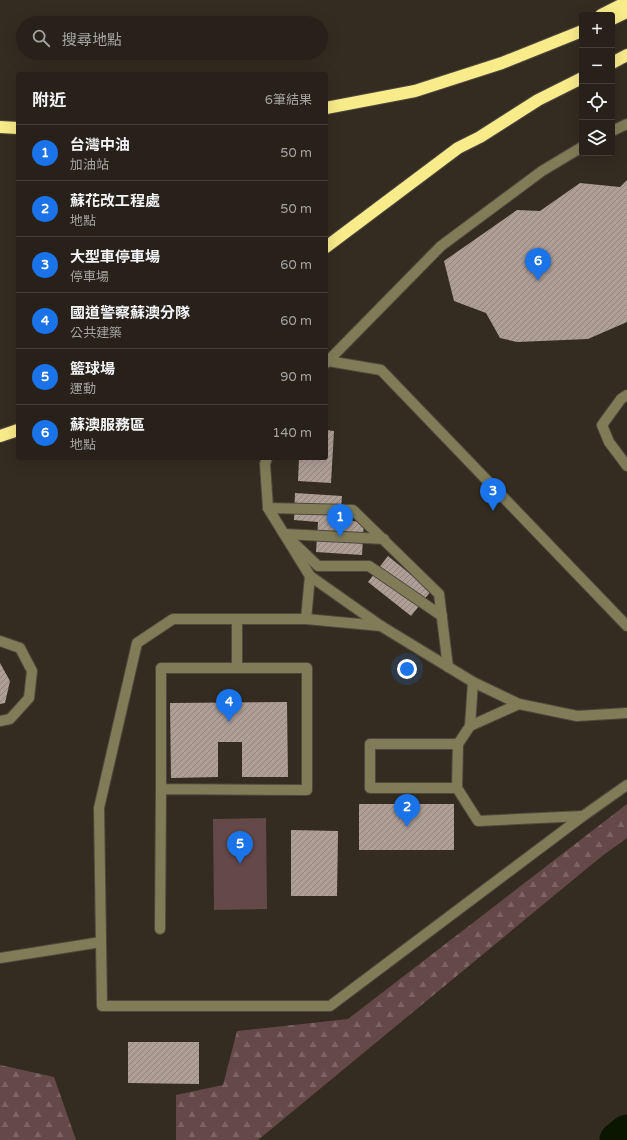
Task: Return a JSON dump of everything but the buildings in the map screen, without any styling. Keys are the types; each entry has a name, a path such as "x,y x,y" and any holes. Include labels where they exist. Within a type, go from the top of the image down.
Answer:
{"highway":[{"path":"607,12 627,2"},
{"path":"615,18 627,12"},
{"path":"502,63 579,25"},
{"path":"328,108 415,91 502,63 579,32"},
{"path":"615,62 626,56"},
{"path":"328,246 458,148 480,137 538,100 579,80"},
{"path":"0,127 16,128"},
{"path":"0,436 16,431"}],"lane":[{"path":"615,130 627,124"},
{"path":"328,361 441,246 542,171 579,148"},
{"path":"328,362 381,370 627,626"},
{"path":"627,395 621,399 602,425 609,442 627,466"},
{"path":"266,460 265,464 268,508 310,576 381,626 473,682 519,704 577,716 627,713"},
{"path":"268,508 353,510 439,594 448,667"},
{"path":"284,534 384,539"},
{"path":"284,534 318,566 369,566 442,616"},
{"path":"306,619 310,576"},
{"path":"381,626 306,619 174,619 137,643 99,808 102,1006 330,1006 583,816 627,785"},
{"path":"237,619 237,668"},
{"path":"0,641 20,648 32,670 29,698 10,719 0,721"},
{"path":"160,929 161,668 307,668 307,790 161,790"},
{"path":"473,682 470,726 458,744 457,788 478,821 583,816"},
{"path":"470,726 519,704"},
{"path":"457,788 370,788 370,744 458,744"},
{"path":"0,958 101,942"}],"green space":[{"path":"627,804 627,838 602,856 258,1140 176,1140 176,1095 223,1085 237,1031 348,1019"},
{"path":"266,818 267,909 214,910 213,819"},
{"path":"0,1065 54,1077 76,1140 0,1140"}],"waterway":[{"path":"617,1140 627,1132"}],"place":[{"name":"蘇澳服務區","path":"538,281"},
{"name":"大型車停車場","path":"493,511"},
{"name":"台灣中油","path":"340,537"},
{"name":"國道警察蘇澳分隊","path":"229,722"},
{"name":"蘇花改工程處","path":"407,827"},
{"name":"籃球場","path":"240,864"}]}
